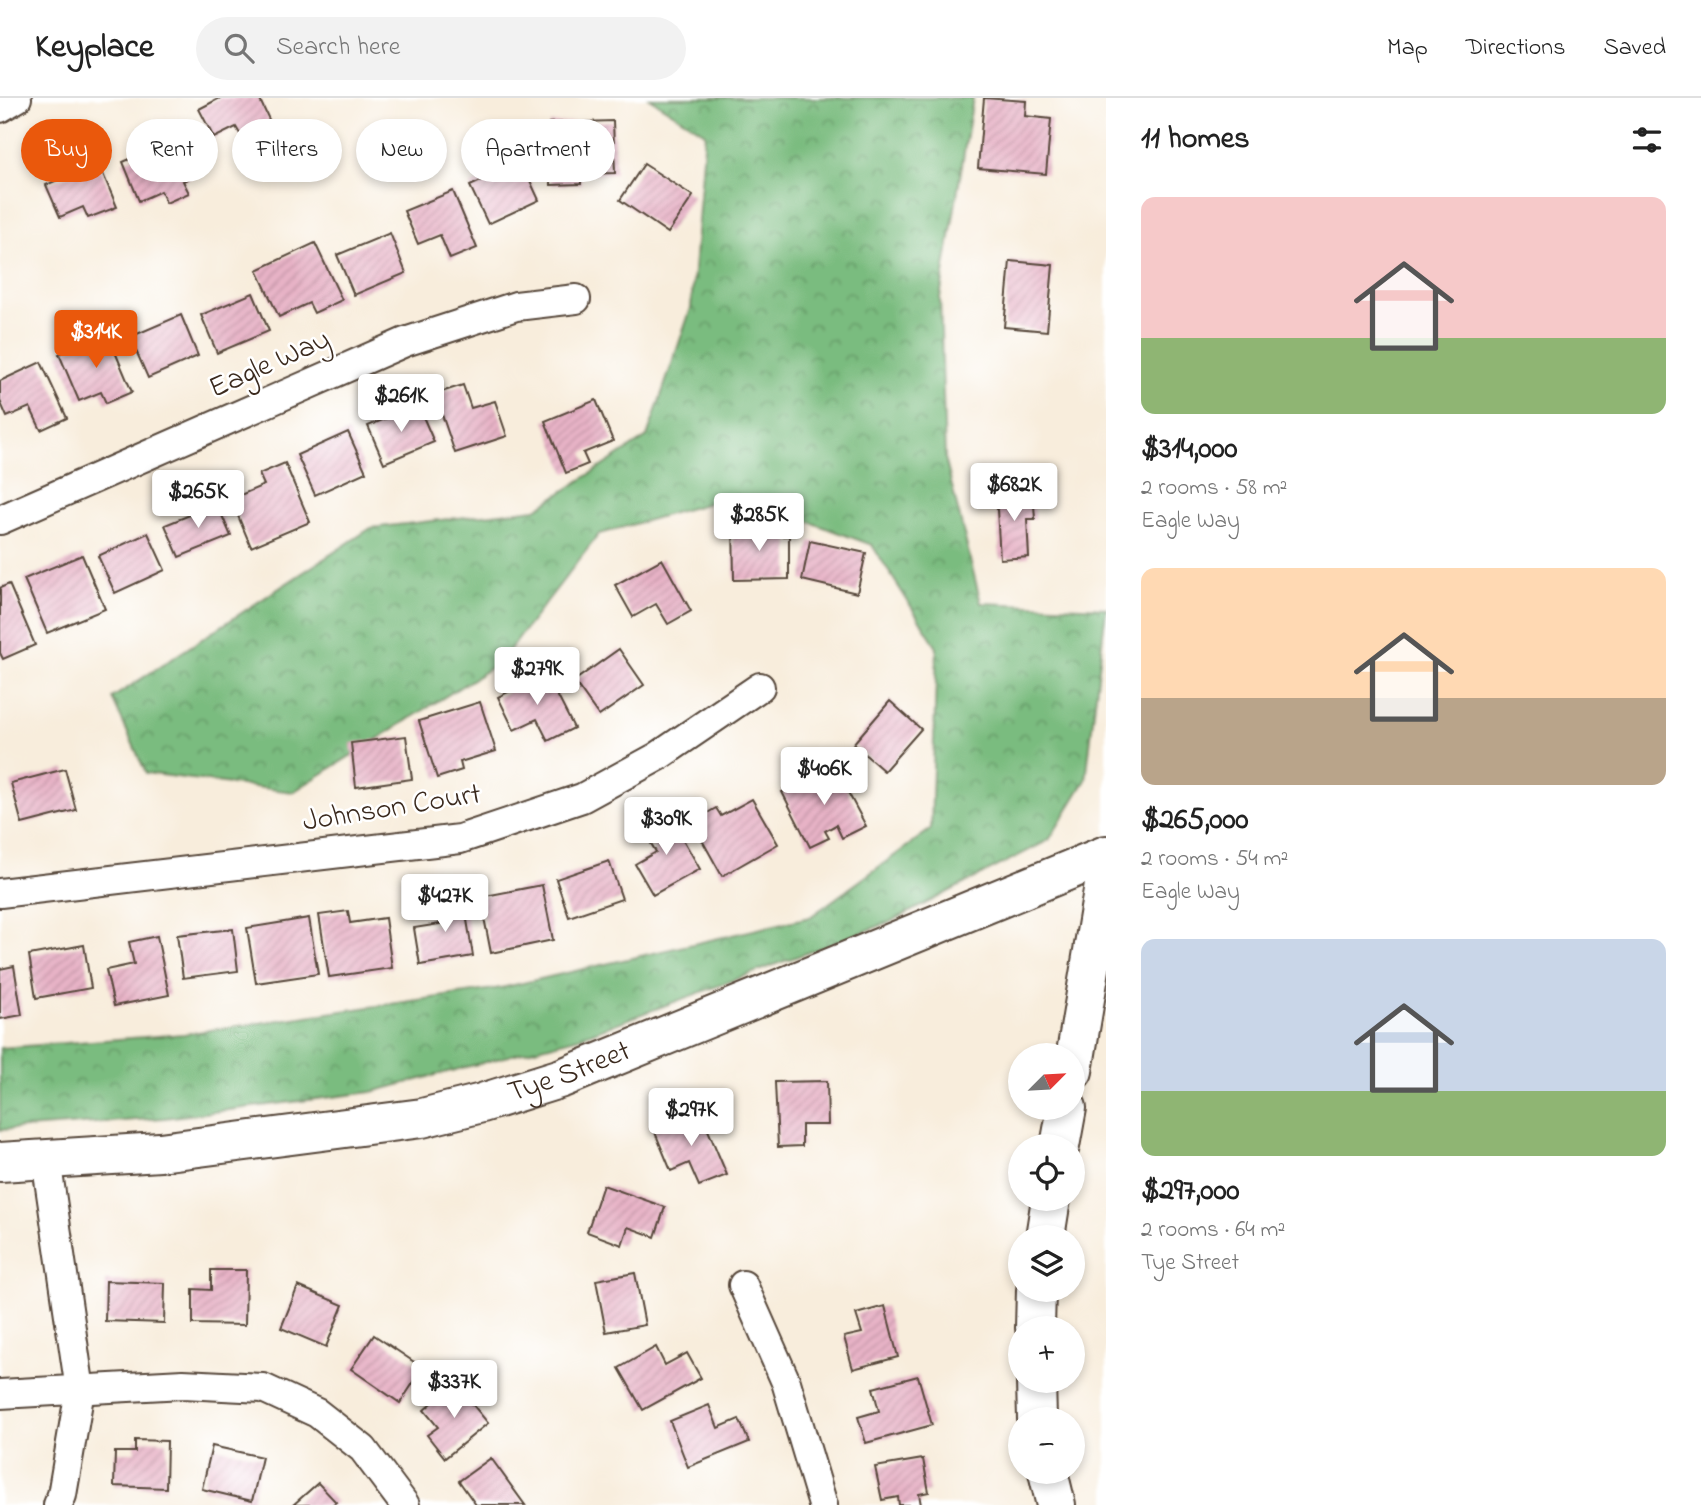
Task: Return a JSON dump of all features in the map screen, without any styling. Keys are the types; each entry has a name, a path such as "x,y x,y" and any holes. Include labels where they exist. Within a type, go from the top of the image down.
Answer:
{"street":[{"path":"0,108 17,98"},
{"name":"Eagle Way","path":"0,520 405,342 516,306 576,299"},
{"name":"Johnson Court","path":"0,893 460,839 582,798 657,757 760,687"},
{"name":"Tye Street","path":"0,1162 187,1149 422,1118 482,1103 562,1079 1106,855"},
{"path":"1078,1043 1106,873"},
{"path":"46,1159 80,1390 58,1505"},
{"path":"743,1285 786,1382 823,1505"},
{"path":"0,1394 183,1384 263,1388 317,1413 362,1449 405,1505"},
{"path":"1051,1484 1056,1505"}],"green space":[{"path":"649,98 973,98 940,298 945,458 981,603 1106,608 1086,780 1049,840 890,922 580,1037 372,1092 164,1118 0,1130 0,1048 184,1034 501,988 810,917 931,829 937,647 872,545 737,495 599,534 500,662 293,792 146,773 112,698 371,528 536,509 647,437 691,308 705,133"}],"building":[{"path":"220,98 259,98 269,119 232,119 232,129 218,136 218,119 204,119 199,109"},
{"path":"984,98 1026,101 1025,116 1051,119 1046,174 978,168"},
{"path":"644,164 693,196 668,233 620,200"},
{"path":"53,182 106,182 117,207 88,218 83,207 60,217 46,185"},
{"path":"131,182 184,182 189,193 166,203 161,191 139,201"},
{"path":"479,182 531,182 539,200 488,224 470,186"},
{"path":"551,182 581,182 581,184 551,185"},
{"path":"453,191 477,248 450,259 440,235 418,244 404,211"},
{"path":"390,233 406,273 354,295 337,255"},
{"path":"315,243 342,300 314,313 309,303 279,317 257,270"},
{"path":"1010,261 1053,265 1047,331 1004,327"},
{"path":"253,293 269,331 217,353 201,315"},
{"path":"181,315 198,356 148,378 130,337"},
{"path":"107,333 132,392 106,403 101,392 79,401 59,354"},
{"path":"41,362 67,418 41,430 30,407 7,417 0,401 0,381"},
{"path":"463,385 471,408 495,401 507,436 455,453 435,394"},
{"path":"596,400 613,441 583,453 588,464 566,473 545,421"},
{"path":"418,405 434,442 384,463 368,426"},
{"path":"348,432 366,472 315,495 297,455"},
{"path":"285,463 310,522 251,547 231,499 264,485 259,474"},
{"path":"1033,491 1035,519 1027,519 1029,557 1000,559 996,493"},
{"path":"217,504 231,536 179,557 165,525"},
{"path":"759,520 759,536 789,536 789,579 734,580 733,521"},
{"path":"148,533 165,570 115,593 98,556"},
{"path":"810,541 866,553 857,593 802,580"},
{"path":"82,555 105,609 47,633 24,579"},
{"path":"662,559 691,611 668,624 656,604 633,617 615,585"},
{"path":"9,584 35,645 3,659 0,653 0,588"},
{"path":"619,649 644,685 599,716 574,681"},
{"path":"546,673 574,728 548,741 537,719 514,730 498,697"},
{"path":"890,701 921,729 884,771 853,744"},
{"path":"480,702 496,751 460,762 462,770 437,778 419,721"},
{"path":"406,736 412,779 356,787 351,743"},
{"path":"835,768 866,826 842,838 836,825 825,831 829,838 810,847 782,792"},
{"path":"65,769 76,810 22,824 11,783"},
{"path":"752,799 778,844 722,876 692,822 716,808 721,816"},
{"path":"669,815 700,869 653,895 635,864 656,852 643,830"},
{"path":"609,861 622,899 569,917 556,879"},
{"path":"542,885 553,940 491,953 480,897"},
{"path":"463,896 473,956 420,965 414,928 440,924 436,901"},
{"path":"348,911 350,923 385,918 392,968 329,977 319,915"},
{"path":"309,918 318,974 256,983 247,928"},
{"path":"233,929 238,971 183,978 177,935"},
{"path":"157,936 169,995 114,1006 106,970 134,964 129,942"},
{"path":"84,945 91,988 36,998 29,955"},
{"path":"14,966 22,1015 0,1019 0,969"},
{"path":"827,1081 828,1125 802,1125 802,1146 778,1147 775,1082"},
{"path":"700,1111 727,1175 699,1186 689,1163 671,1171 654,1130"},
{"path":"603,1185 665,1207 655,1237 628,1227 622,1245 587,1232"},
{"path":"211,1270 246,1270 245,1325 193,1324 193,1289 211,1290"},
{"path":"635,1273 645,1325 606,1332 596,1280"},
{"path":"106,1281 165,1283 164,1323 105,1321"},
{"path":"298,1286 343,1305 326,1347 281,1328"},
{"path":"885,1306 898,1357 853,1369 844,1337 862,1333 856,1314"},
{"path":"374,1335 423,1368 400,1403 351,1369"},
{"path":"656,1347 665,1365 687,1353 701,1378 643,1410 619,1368"},
{"path":"918,1376 932,1425 866,1443 858,1417 879,1411 873,1388"},
{"path":"455,1383 488,1423 445,1458 427,1435 438,1427 424,1410"},
{"path":"709,1405 718,1428 739,1419 749,1442 688,1467 670,1421"},
{"path":"135,1440 167,1441 166,1488 114,1486 115,1452 135,1452"},
{"path":"212,1446 262,1457 252,1501 202,1489"},
{"path":"491,1458 525,1505 476,1505 459,1481"},
{"path":"923,1459 929,1492 919,1494 921,1505 899,1505 898,1497 882,1500 875,1467"},
{"path":"318,1483 336,1502 332,1505 293,1505"}]}
